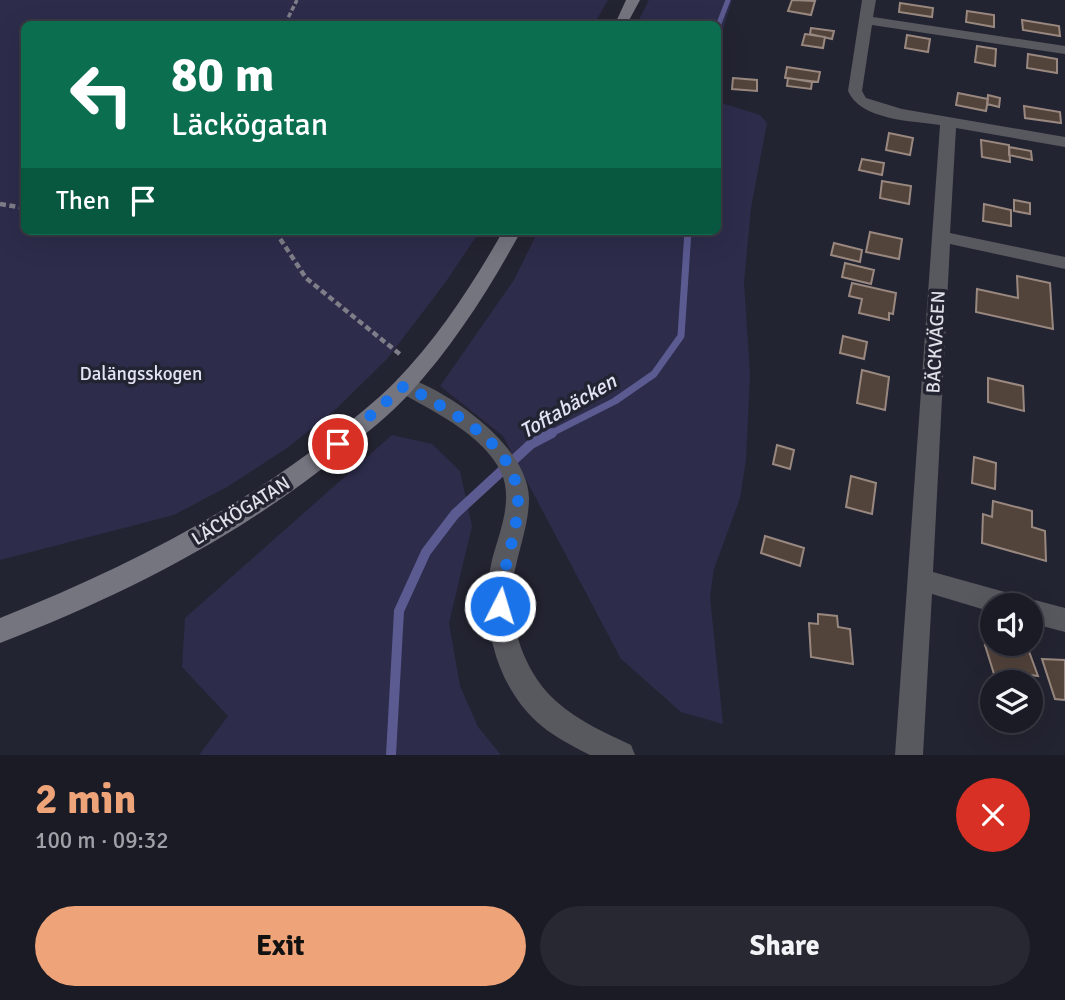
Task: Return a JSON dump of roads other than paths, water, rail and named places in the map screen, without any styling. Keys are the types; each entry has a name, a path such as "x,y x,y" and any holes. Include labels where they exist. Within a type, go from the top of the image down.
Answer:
{"main road":[{"path":"623,21 634,0"},
{"name":"LÄCKÖGATAN","path":"0,631 45,614 159,559 244,511 301,473 405,385 452,328 510,235"}],"street":[{"path":"1065,50 868,10 855,91 857,97 868,105 879,108 1065,142"},
{"name":"BÄCKVÄGEN","path":"909,755 922,580 948,122"},
{"path":"943,237 1065,263"},
{"path":"405,385 474,429 507,461 514,476 518,501 500,592 500,621 508,646 525,684 547,711 621,755"},
{"path":"922,580 980,597"},
{"path":"1043,614 1065,620"}],"waterway":[{"name":"Toftabäcken","path":"720,21 728,0"},
{"name":"Toftabäcken","path":"548,435 615,401 654,374 681,336 688,235"},
{"name":"Toftabäcken","path":"391,755 399,611 426,552 455,514 531,444 552,433"}],"park label":[{"name":"Dalängsskogen","path":"141,374"}]}
